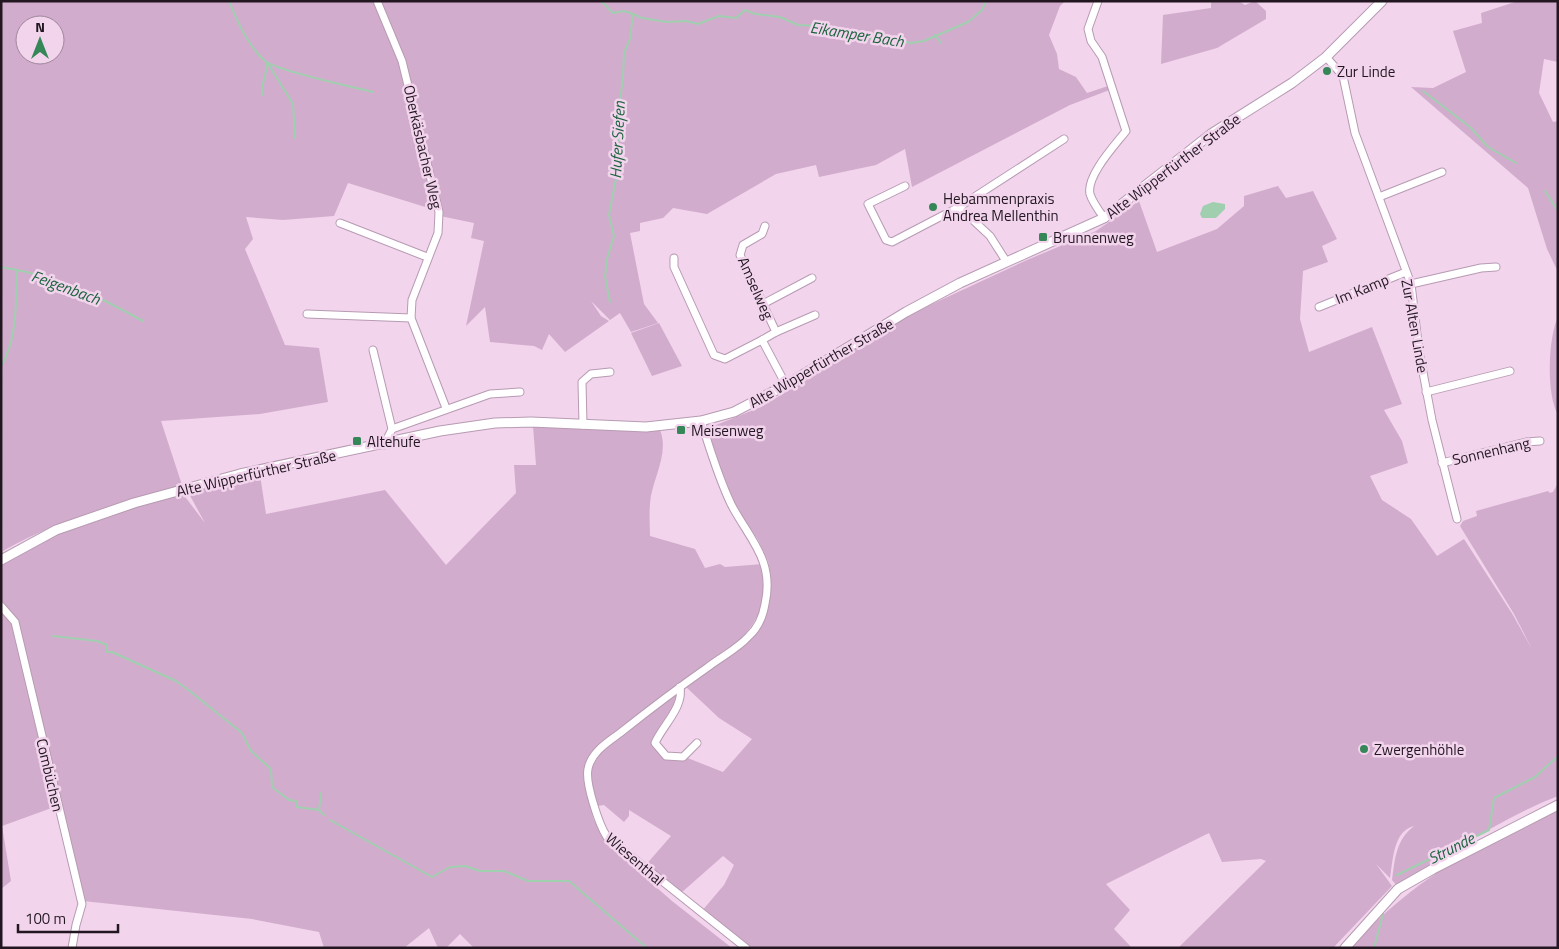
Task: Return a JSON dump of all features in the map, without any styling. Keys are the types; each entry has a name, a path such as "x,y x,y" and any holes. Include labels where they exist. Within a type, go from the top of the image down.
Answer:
{"main road":[{"name":"Alte Wipperfürther Straße","path":"2,557 30,542 88,517 185,489 287,464 440,431 495,423 531,422 646,427 701,421 734,412 786,385 906,312 1006,261 1104,218 1211,134 1292,83 1326,57 1382,1"},
{"path":"1345,948 1398,889 1558,805"}],"street":[{"name":"Oberkäsbacher Weg","path":"377,1 402,61 437,202 438,232 412,300 411,318 446,408"},
{"path":"1098,1 1088,29 1091,41 1102,57 1126,131 1097,170 1090,183 1090,194 1104,218"},
{"name":"Zur Alten Linde","path":"1326,57 1343,76 1355,133 1411,284 1426,392 1457,519"},
{"path":"905,186 868,204 886,240 892,242 959,207 1064,139"},
{"path":"1379,197 1442,172"},
{"path":"959,207 990,236 1006,261"},
{"path":"340,223 427,257"},
{"name":"Amselweg","path":"765,226 762,234 743,245 740,255 776,332"},
{"path":"674,258 674,267 714,356 724,359 762,340 786,385"},
{"path":"1411,284 1481,268 1496,267"},
{"name":"Im Kamp","path":"1319,307 1406,272"},
{"path":"763,304 812,278"},
{"path":"307,314 411,318"},
{"name":"Amselweg","path":"762,340 815,315"},
{"path":"373,350 392,429"},
{"path":"583,425 582,382 590,374 610,372"},
{"path":"1426,392 1510,372"},
{"path":"384,444 392,429 446,408 490,394 520,392"},
{"name":"Wiesenthal","path":"701,421 719,478 731,505 762,557 768,578 766,604 759,623 748,638 680,687 596,752 588,769 594,806 600,826 607,838 746,948"},
{"name":"Sonnenhang","path":"1442,462 1526,442 1540,441"},
{"name":"Combüchen","path":"1,606 15,622 82,904 72,948"},
{"path":"680,687 682,695 676,709 662,728 655,743 666,756 684,757 697,743"}],"shaded area":[{"path":"1,1 1065,1 1060,6 1049,35 1057,54 1059,69 1076,77 1087,93 1111,85 1112,89 1070,105 912,187 905,149 876,165 819,177 816,165 776,174 707,214 673,208 663,218 640,223 640,231 630,233 644,304 658,323 631,332 620,313 610,320 591,301 601,316 609,321 565,352 549,334 542,350 534,346 490,342 485,307 466,326 484,241 471,238 474,223 440,216 438,211 348,183 334,216 283,220 246,217 253,239 245,249 285,345 319,348 328,402 260,414 161,421 182,485 113,505 68,521 3,551"},
{"path":"1211,1 1238,1 1245,5 1255,1 1266,11 1266,19 1217,48 1161,64 1163,15 1211,8"},
{"path":"1518,1 1558,1 1558,62 1544,59 1539,93 1553,122 1558,121 1558,272 1547,249 1528,188 1411,87 1433,88 1466,72 1453,31 1482,23 1481,13"},
{"path":"1278,186 1286,198 1313,191 1337,239 1322,246 1328,262 1303,271 1300,319 1309,352 1372,327 1402,404 1384,410 1402,441 1408,463 1370,476 1382,500 1411,519 1437,556 1464,539 1513,615 1533,651 1514,614 1460,526 1463,521 1477,516 1476,511 1548,491 1550,493 1553,492 1558,483 1558,796 1496,826 1398,887 1392,880 1397,850 1403,837 1414,826 1407,829 1395,847 1390,878 1376,864 1392,886 1333,948 1178,948 1266,861 1261,859 1222,862 1209,833 1106,884 1130,910 1114,929 1132,948 750,948 701,912 724,885 734,865 723,856 681,893 644,867 671,836 629,810 629,816 624,822 604,805 592,807 593,818 607,844 672,901 732,948 474,948 460,934 446,948 438,948 429,928 404,948 324,948 319,932 252,919 83,901 18,625 1,603 1,566 22,552 89,522 183,494 205,523 188,492 260,475 266,514 385,490 446,565 516,493 514,465 536,465 533,426 660,430 663,448 651,495 650,536 695,549 705,568 720,564 725,567 763,564 764,587 761,607 753,623 729,650 680,686 681,695 654,743 665,757 685,757 723,772 752,739 719,718 686,687 761,624 769,603 771,577 768,561 758,540 734,504 721,478 709,433 711,427 761,407 915,312 1027,260 1096,231 1139,201 1157,252 1217,229 1244,206 1244,196"},
{"path":"1213,202 1225,204 1225,209 1216,218 1202,218 1200,214 1203,206"},
{"path":"1558,317 1558,415 1554,406 1550,380 1550,352"},
{"path":"659,323 682,366 652,376 631,333"},
{"path":"1,608 14,625 57,806 2,826 11,881 1,889"},
{"path":"1558,811 1558,948 1350,948 1395,904 1446,867 1500,836"}],"waterway":[{"path":"229,1 248,41 265,61 299,74 373,92"},
{"name":"Hufer Siefen","path":"601,1 613,13 624,11 633,14 630,39 624,53 618,118 619,163 609,215 614,236 607,259 605,277 610,302"},
{"name":"Eikamper Bach","path":"633,14 642,18 667,22 686,21 698,24 719,16 736,18 745,10 755,14 780,17 798,25 819,26 832,34 844,31 878,41 883,37 911,43 924,41 968,22 982,10 986,1"},
{"name":"Eikamper Bach","path":"935,35 941,43"},
{"path":"267,62 293,104 295,138"},
{"path":"262,95 267,63"},
{"path":"1423,91 1470,127 1488,147 1516,163"},
{"path":"1545,191 1558,211"},
{"name":"Feigenbach","path":"1,267 40,275 75,287 143,321"},
{"name":"Feigenbach","path":"1,366 10,345 15,321 17,272 15,269"},
{"path":"53,636 97,641 107,645 107,652 112,652 176,681 242,733 251,751 271,769 272,787 289,800 296,801 297,807 319,810 324,815"},
{"name":"Strunde","path":"1397,875 1489,830 1494,798 1535,777 1558,756"},
{"path":"319,810 321,793"},
{"path":"330,820 432,877 450,867 465,866 480,871 504,871 528,881 569,881 647,948"},
{"name":"Strunde","path":"1374,948 1383,914"}],"place":[{"name":"Zur Linde","path":"1327,71"},
{"name":"Hebammenpraxis Andrea Mellenthin","path":"933,207"},
{"name":"Brunnenweg","path":"1043,237"},
{"name":"Meisenweg","path":"681,430"},
{"name":"Altehufe","path":"357,441"},
{"name":"Zwergenhöhle","path":"1364,749"}]}
